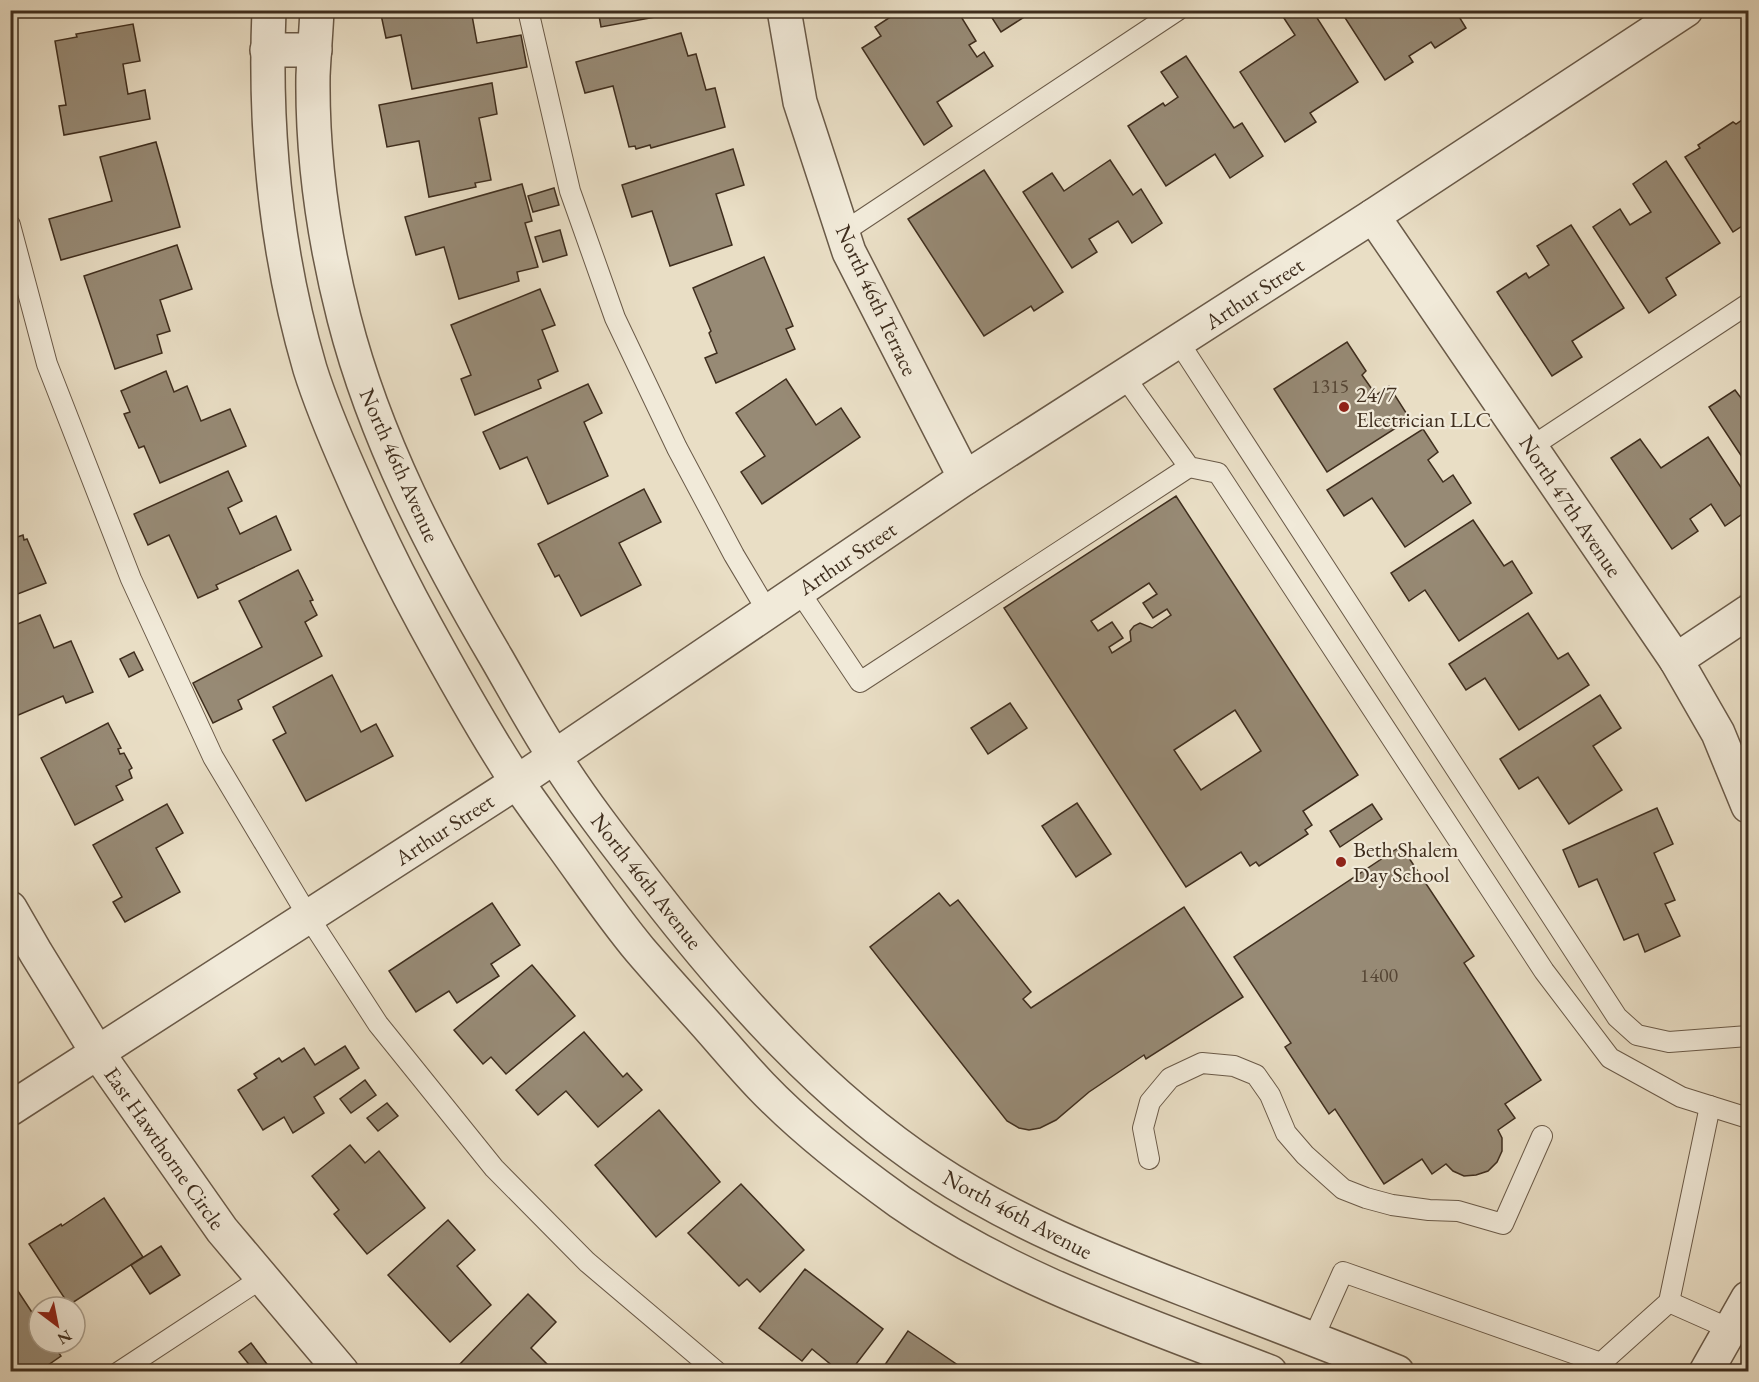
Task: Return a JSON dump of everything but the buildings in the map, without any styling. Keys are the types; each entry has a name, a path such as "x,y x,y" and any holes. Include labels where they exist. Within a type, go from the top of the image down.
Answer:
{"street":[{"name":"North 46th Avenue","path":"269,10 267,50 273,184 282,246 307,355 322,407 378,536 465,698 517,782 602,902 639,950 763,1088 855,1169 903,1204 1009,1266 1065,1292 1270,1371"},
{"name":"North 46th Avenue","path":"317,10 313,78 315,140 321,200 345,320 381,433 465,605 555,757 629,861 669,912 747,1006 787,1049 881,1131 930,1167 981,1199 1092,1253 1397,1371"},
{"name":"North 46th Terrace","path":"784,10 800,102 849,252 965,478"},
{"name":"Arthur Street","path":"10,1109 517,782 965,478 1373,216 1686,10"},
{"path":"267,50 315,50"},
{"name":"North 47th Avenue","path":"1373,216 1676,660 1719,733 1749,806"},
{"path":"1676,660 1749,612"},
{"name":"East Hawthorne Circle","path":"10,908 97,1052 222,1230 342,1371"},
{"path":"1706,1371 1749,1298"}],"lane":[{"path":"528,10 570,191 615,318 676,448 768,612"},
{"path":"842,232 1178,10"},
{"path":"10,225 47,364 131,579 213,757 308,916 378,1024 494,1167 587,1262 717,1371"},
{"path":"1531,447 1749,304"},
{"path":"1178,341 1617,1017 1637,1035 1669,1042 1749,1036"},
{"path":"1124,376 1189,467 1218,473 1544,971 1610,1058 1681,1097 1749,1118"},
{"path":"799,591 860,682 1189,467"},
{"path":"1149,1159 1143,1128 1150,1102 1170,1078 1202,1063 1234,1066 1256,1075 1270,1095 1286,1133 1305,1155 1342,1189 1392,1205 1458,1211 1503,1224 1542,1136"},
{"path":"1313,1340 1343,1272 1601,1363 1669,1302 1710,1106"},
{"path":"119,1371 262,1278"},
{"path":"1669,1302 1730,1329"}],"place":[{"name":"24/7 Electrician LLC","path":"1344,407"},
{"name":"Beth Shalem Day School","path":"1341,862"}]}
